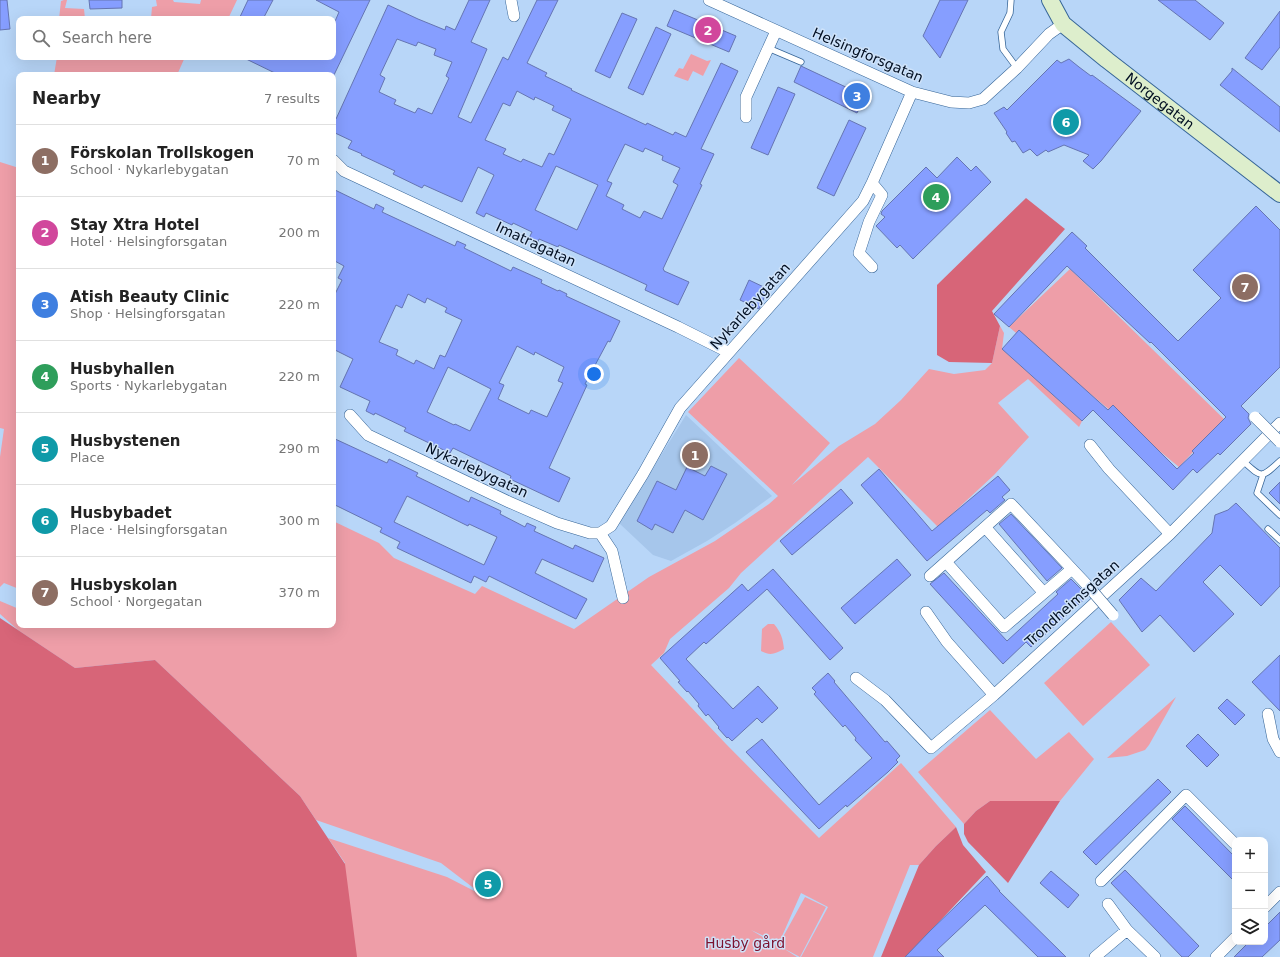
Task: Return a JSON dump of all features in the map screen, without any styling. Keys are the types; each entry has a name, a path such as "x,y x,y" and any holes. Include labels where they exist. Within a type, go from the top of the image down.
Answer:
{"street":[{"path":"512,0 514,16"},
{"name":"Helsingforsgatan","path":"709,0 912,92 951,102 968,103 983,99 1017,68 1049,34 1063,24"},
{"name":"Norgegatan","path":"1050,0 1063,24 1107,60 1280,194"},
{"path":"746,117 746,97 776,31"},
{"name":"Nykarlebygatan","path":"350,415 368,435 557,523 590,534 600,533 611,526 643,474 680,408 863,201 872,184 912,92"},
{"name":"Imatragatan","path":"336,163 344,171 678,327 728,352"},
{"path":"872,184 882,195 869,222 859,253 872,267"},
{"path":"1254,417 1280,442"},
{"name":"Trondheimsgatan","path":"856,678 885,700 931,748 994,695 1170,534 1280,424"},
{"path":"1090,445 1108,468 1170,534"},
{"path":"930,576 1011,504 1088,586 1113,615"},
{"path":"985,527 1044,592"},
{"path":"600,533 612,551 623,598"},
{"path":"946,562 1004,627 1072,569"},
{"path":"926,612 947,642 994,695"},
{"path":"1268,714 1274,739 1280,752"},
{"path":"1101,881 1186,795 1232,841"},
{"path":"1268,904 1280,892"},
{"path":"1108,904 1127,930 1155,957"},
{"path":"1095,957 1127,930"},
{"path":"1216,957 1232,941"}],"lane":[{"path":"1011,0 1010,13 1001,32 1003,49 1017,68"},
{"path":"768,48 801,62"},
{"path":"1243,461 1257,473 1263,475"},
{"path":"1280,461 1263,475 1257,493 1280,515"},
{"path":"1268,529 1280,540"}],"shaded area":[{"path":"1026,198 1065,229 992,311 1000,326 992,363 949,362 937,355 937,285"},
{"path":"686,415 772,496 735,523 671,561 653,555 619,523"},
{"path":"0,618 75,668 155,660 300,796 345,864 357,957 0,957"},
{"path":"990,801 1060,801 1008,883 968,842 964,834 964,824 976,811"},
{"path":"956,827 963,845 986,872 924,938 912,957 881,957 919,865"}],"green space":[{"path":"67,0 65,8 84,9 85,16 59,16 61,1"},
{"path":"156,0 173,0 174,2 200,4 201,0 237,0 229,16 151,16 152,7 157,6"},
{"path":"691,54 707,61 711,60 703,76 693,71 688,81 674,76 679,68 683,69"},
{"path":"56,60 184,60 178,72 54,72"},
{"path":"0,162 16,167 16,588 4,583 0,587 0,457 4,429 0,428"},
{"path":"1070,269 1224,419 1179,467 1009,327"},
{"name":"Husby gård","path":"1000,326 1004,333 1002,349 1082,421 1079,427 1028,379 998,403 1029,437 994,475 938,527 868,457 741,573 729,588 670,639 664,653 651,665 726,744 819,838 901,763 956,827 919,865 910,865 873,957 801,957 828,907 801,893 779,943 751,930 778,946 805,897 826,907 800,957 783,948 797,957 230,957 345,863 328,838 447,877 484,896 441,863 316,820 300,796 155,660 75,668 18,630 0,614 0,601 16,608 16,628 336,628 336,522 379,543 394,558 475,594 482,586 574,629 649,577 715,541 769,504 778,496 688,412 739,358 830,443 792,485 839,446 875,424 901,400 929,369 954,374 985,370 992,363"},
{"path":"1111,622 1150,665 1083,726 1044,683"},
{"path":"768,624 774,624 784,645 784,649 772,654 767,654 761,651 762,629"},
{"path":"1176,697 1145,750 1127,756 1107,758"},
{"path":"990,710 1036,759 1069,732 1094,759 1060,801 990,801 976,811 964,824 918,772"}],"building":[{"path":"0,0 7,0 10,29 0,30"},
{"path":"89,0 122,0 122,8 90,9"},
{"path":"248,0 273,0 265,16 240,16"},
{"path":"316,0 370,0 335,72 273,72 248,60 336,60 336,19 339,12"},
{"path":"469,0 490,0 471,42 487,49 458,117 471,123 503,57 508,60 537,0 558,0 527,63 547,73 545,76 572,89 571,90 646,125 647,123 673,135 675,132 686,137 721,63 738,71 701,149 714,154 700,184 702,185 663,269 664,271 689,282 678,305 645,290 647,285 606,266 559,245 558,247 539,239 538,242 529,238 532,232 513,223 512,225 486,213 484,217 476,213 494,175 478,167 462,202 424,185 422,188 393,174 395,171 348,148 352,141 336,133 336,119 388,5 445,30 446,26 455,30","holes":["397,39 416,46 418,42 436,49 434,55 452,62 446,76 449,78 432,114 418,108 415,113 394,104 396,100 379,92 385,78 380,75","517,91 534,100 535,97 554,106 552,110 571,119 554,155 549,153 542,167 523,159 521,162 503,154 506,149 485,140 503,103 510,106","625,144 643,152 645,148 663,156 662,160 680,168 673,182 678,185 662,219 644,211 640,218 622,209 624,205 606,196 612,183 607,181","556,166 598,185 577,230 535,210"]},
{"path":"940,0 968,0 940,58 923,36"},
{"path":"1158,0 1195,0 1224,23 1210,40"},
{"path":"674,10 736,36 729,52 667,26"},
{"path":"1280,11 1280,47 1262,70 1245,58"},
{"path":"622,13 637,19 610,78 595,71"},
{"path":"656,27 671,34 643,95 628,88"},
{"path":"1069,59 1141,111 1093,169 1083,161 1089,155 1064,145 1048,152 1046,150 1037,156 1030,149 1023,153 1015,141 1012,142 994,113 1004,107 1007,110 1057,60 1061,63"},
{"path":"801,66 865,96 857,113 794,82"},
{"path":"1232,68 1280,107 1280,132 1220,85 1232,71"},
{"path":"778,87 795,94 768,155 751,148"},
{"path":"849,120 866,128 834,196 817,188"},
{"path":"957,157 971,171 976,166 991,182 913,259 900,245 897,248 876,226 885,217 881,214 882,211 926,167 937,178"},
{"path":"336,190 374,209 376,204 384,208 382,212 455,246 457,241 466,245 464,248 511,271 513,267 542,280 541,283 558,291 559,290 567,294 566,296 620,321 610,342 608,341 585,384 587,385 549,468 570,478 559,502 510,479 511,476 453,448 450,453 404,431 406,428 375,413 374,415 366,411 370,401 340,387 353,359 336,350 336,292 342,280 338,278 344,266 336,262","holes":["408,294 425,303 427,298 447,308 445,312 462,320 445,357 440,355 434,369 416,360 414,364 396,355 398,350 379,342 396,305 402,308","517,346 534,355 535,352 564,367 558,381 563,383 547,417 531,410 529,414 498,399 504,385 499,383","448,367 491,389 470,431 427,412"]},
{"path":"1256,206 1280,230 1280,367 1241,406 1249,414 1248,418 1251,424 1220,455 1218,453 1197,473 1193,469 1173,490 1093,410 1082,421 1002,349 1019,330 1108,410 1113,405 1177,469 1194,453 1192,451 1226,417 1151,342 1150,343 1067,266 1009,327 994,314 1072,232 1087,246 1085,248 1178,341 1221,298 1193,270"},
{"path":"749,280 768,289 759,309 740,300"},
{"path":"336,439 387,463 389,459 418,473 416,476 469,502 471,497 501,511 500,514 525,527 527,523 536,527 534,531 573,549 575,545 604,558 593,582 542,559 535,573 587,599 576,619 489,576 486,582 474,576 471,583 397,548 400,542 380,532 382,528 336,505","holes":["407,496 468,526 469,524 497,537 484,565 394,522"]},
{"path":"711,466 727,474 703,520 685,510 673,533 655,524 652,530 637,521 657,481 676,490 687,467 705,476"},
{"path":"879,469 932,531 998,476 1010,490 1002,497 1005,500 990,513 987,510 927,561 861,485"},
{"path":"1280,482 1280,504 1269,493"},
{"path":"841,489 853,503 792,555 780,541"},
{"path":"1236,503 1280,548 1280,586 1261,606 1220,565 1203,582 1234,614 1194,652 1160,615 1142,632 1119,600 1141,578 1156,591 1212,533 1215,515 1228,510"},
{"path":"1011,514 1062,568 1047,581 999,524"},
{"path":"897,559 911,575 855,624 841,608"},
{"path":"773,569 843,648 830,660 767,589 706,644 704,642 686,659 733,709 758,686 778,708 762,723 757,718 732,741 728,737 727,738 718,728 719,727 708,714 706,716 698,706 699,704 678,682 680,681 660,658 742,584 748,591"},
{"path":"944,573 1007,641 1058,594 1056,592 1071,579 1088,596 1031,647 1026,642 1003,664 930,584"},
{"path":"1280,655 1280,711 1252,682"},
{"path":"828,673 885,742 887,741 900,756 896,760 898,762 888,772 847,807 846,805 819,829 746,752 762,739 819,805 872,758 855,740 856,738 845,725 843,727 814,694 816,692 812,688"},
{"path":"1227,699 1245,715 1235,725 1218,708"},
{"path":"1198,734 1219,755 1207,767 1186,746"},
{"path":"1158,779 1171,792 1096,865 1083,852"},
{"path":"1185,806 1232,854 1232,879 1172,819"},
{"path":"1125,870 1199,946 1188,957 1182,957 1111,883"},
{"path":"1051,871 1079,895 1068,908 1040,883"},
{"path":"987,876 999,891 1066,957 1038,957 985,905 937,950 944,957 905,957 930,931"},
{"path":"1280,912 1280,940 1262,957 1234,957 1246,945 1268,945 1268,924"}],"place":[{"name":"Stay Xtra Hotel","path":"708,30"},
{"name":"Atish Beauty Clinic","path":"857,96"},
{"name":"Husbybadet","path":"1066,122"},
{"name":"Husbyhallen","path":"936,197"},
{"name":"Husbyskolan","path":"1245,287"},
{"name":"Förskolan Trollskogen","path":"695,455"},
{"name":"Husbystenen","path":"488,884"}]}
